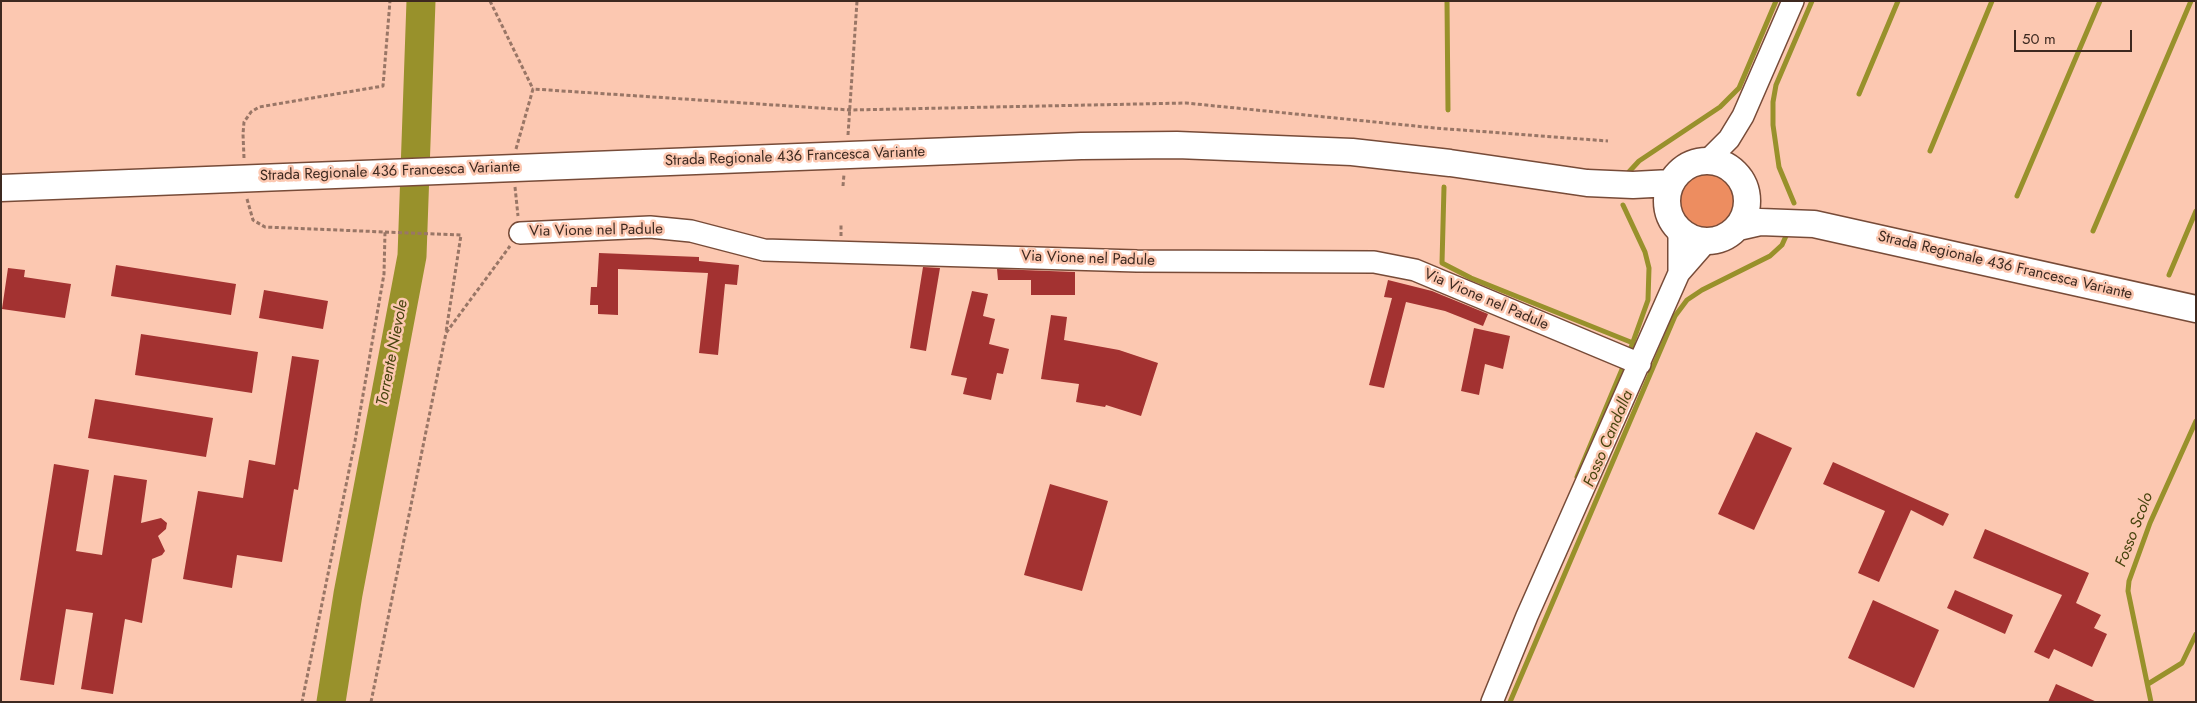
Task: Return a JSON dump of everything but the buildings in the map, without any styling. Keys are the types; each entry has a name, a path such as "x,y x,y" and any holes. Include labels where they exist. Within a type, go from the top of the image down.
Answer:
{"main road":[{"name":"Strada Regionale 436 Francesca Variante","path":"1,188 1081,146 1177,145 1352,152 1450,163 1587,183"},
{"path":"1587,183 1674,220 1695,239 1707,241 1727,236 1738,227 1747,210 1746,190 1741,178 1732,169 1720,163 1707,160 1686,167 1677,174 1671,183 1667,199 1674,220"},
{"path":"1587,183 1633,185 1671,183"},
{"path":"1746,190 1774,207 1814,224"},
{"path":"1738,227 1760,222 1814,224"},
{"name":"Strada Regionale 436 Francesca Variante","path":"1814,224 2196,309"}],"street":[{"path":"1707,160 1730,139 1743,116 1792,1"},
{"path":"1674,220 1679,273"},
{"name":"Via Vione nel Padule","path":"520,233 650,227 691,231 764,250 1136,261 1374,262 1415,270 1640,364"},
{"path":"1492,702 1527,616 1679,273 1707,241"}],"path":[{"path":"245,164 244,122 251,112 259,106 383,86 390,1"},
{"path":"490,1 532,89 515,152"},
{"path":"848,138 857,1"},
{"path":"532,89 850,110 1186,103 1435,128 1608,142"},
{"path":"843,186 845,167"},
{"path":"446,333 520,233 514,180"},
{"path":"247,193 253,220 265,227 461,235 446,333 371,702"},
{"path":"302,702 357,432 384,274 385,232"}],"shaded area":[{"path":"1702,172 1714,172 1729,180 1737,195 1737,207 1729,222 1714,230 1702,230 1687,222 1679,207 1679,195 1687,180"}],"waterway":[{"name":"Torrente Nievole","path":"331,702 348,594 412,256 421,1"},
{"path":"1447,1 1448,110"},
{"path":"1627,174 1639,161 1720,107 1739,88 1776,1"},
{"name":"Fosso Candalla","path":"1794,203 1779,167 1773,125 1773,102 1776,85 1812,1"},
{"path":"1859,94 1898,1"},
{"path":"1930,151 1992,1"},
{"path":"2017,196 2100,1"},
{"path":"2093,231 2191,1"},
{"path":"1444,187 1442,263 1471,278 1633,343"},
{"path":"1623,205 1645,252 1649,268 1648,300 1629,353"},
{"path":"2169,275 2196,211"},
{"name":"Fosso Candalla","path":"1510,702 1675,316 1687,300 1702,290 1770,256 1782,245 1786,236"},
{"path":"1577,477 1623,367"},
{"name":"Fosso Scolo","path":"2151,702 2128,591 2129,581 2150,523 2196,421"},
{"path":"2148,684 2182,663 2196,634"}]}
